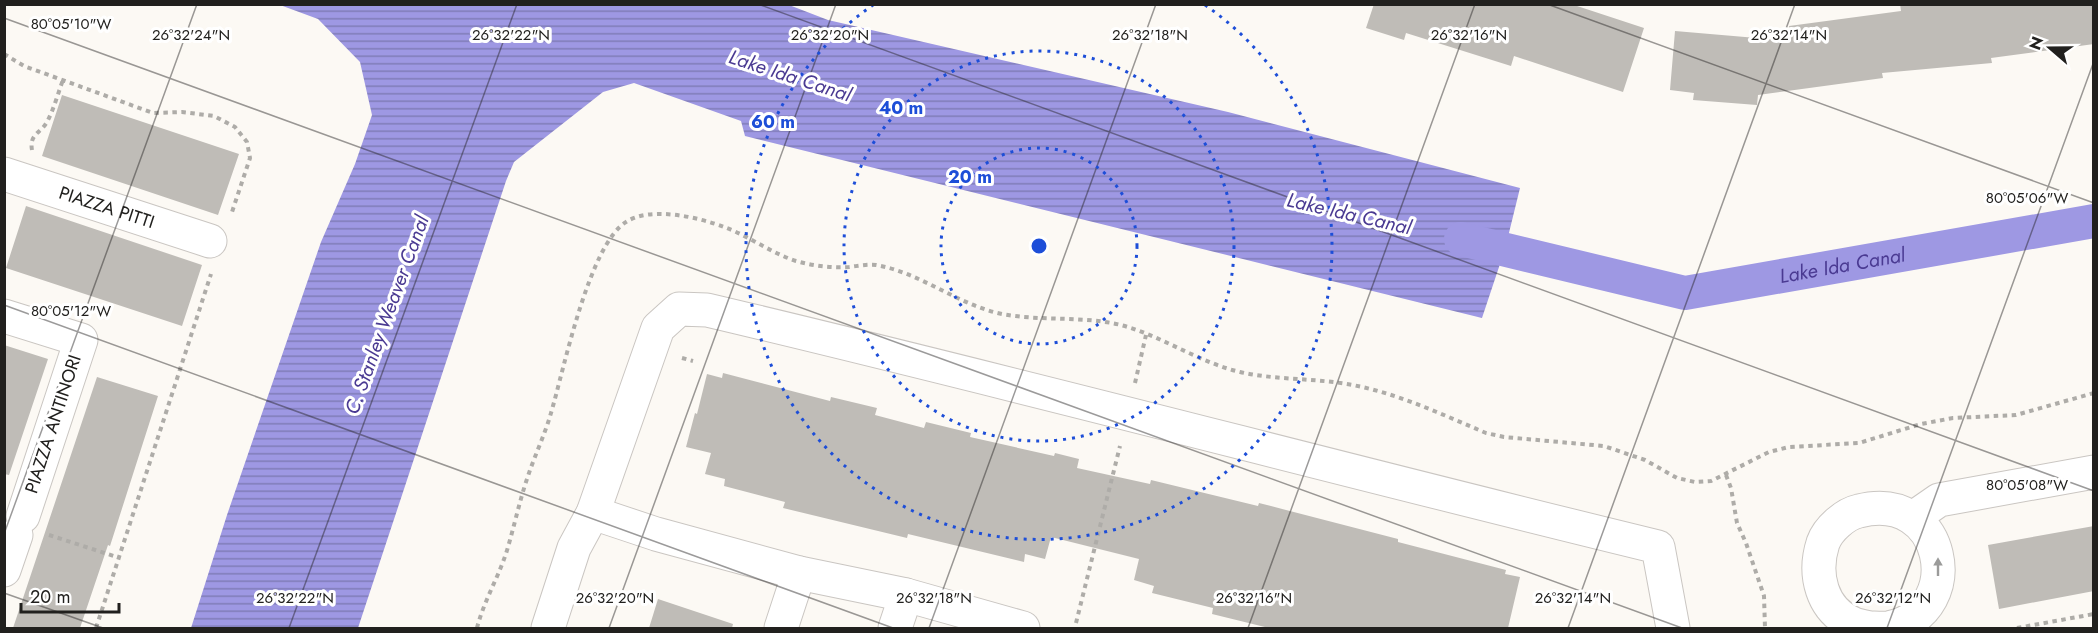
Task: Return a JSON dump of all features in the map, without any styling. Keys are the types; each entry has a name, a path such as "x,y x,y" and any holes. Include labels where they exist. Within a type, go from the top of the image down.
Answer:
{"street":[{"name":"PIAZZA PITTI","path":"4,174 217,243"},
{"path":"548,628 574,548 593,513 658,328 679,309 707,310 1139,415 1658,547 1673,628"},
{"name":"PIAZZA ANTINORI","path":"4,316 81,340 28,528 4,570"},
{"path":"1913,518 1939,500 2094,472"},
{"path":"1874,507 1895,509 1913,518 1928,532 1937,551 1939,571 1935,590 1925,608 1910,620 1892,628 1873,628 1853,624 1837,613 1825,597 1818,579 1818,559 1824,539 1837,523 1846,517 1874,507"},
{"path":"593,513 656,534 799,573 906,595 1023,628"},
{"path":"781,628 799,573"},
{"path":"895,628 906,595"}],"path":[{"path":"4,54 24,66 153,112 182,112 214,116 236,127 247,142 250,158 217,243 120,558 96,628"},
{"path":"33,158 30,143 33,136 47,124 63,79"},
{"path":"1134,385 1146,335"},
{"path":"1765,628 1764,596 1737,523 1731,488 1726,475 1769,452 1789,447 1859,443 1921,424 1953,418 2016,415 2094,393"},
{"path":"1076,623 1120,445"},
{"path":"28,528 120,558"},
{"path":"2017,628 2094,614"}],"water":[{"name":"C. Stanley Weaver Canal","path":"280,5 789,5 828,20 1228,112 1520,188 1505,249 1482,318 745,136 741,121 634,83 603,92 514,162 358,628 191,628 227,515 321,242 355,164 372,115 360,62 318,19"}],"building":[{"path":"1374,4 1571,4 1644,28 1623,92 1514,56 1511,66 1406,33 1404,40 1366,28"},
{"path":"1900,4 2094,4 2094,44 1991,58 1992,63 1882,73 1883,78 1758,95 1757,105 1693,100 1694,93 1670,90 1675,31 1791,41 1789,26 1901,11"},
{"path":"62,95 239,154 218,215 42,156"},
{"path":"26,206 202,265 182,326 6,268"},
{"path":"4,345 48,359 9,475 4,474"},
{"path":"723,373 830,401 831,397 877,408 875,415 924,428 926,422 971,433 970,437 1054,456 1055,453 1079,459 1077,468 1150,484 1151,480 1258,506 1259,503 1506,570 1505,574 1520,577 1508,628 1269,628 1212,614 1213,608 1152,593 1154,586 1134,580 1139,559 1051,537 1045,559 1025,554 1024,562 908,534 907,538 783,508 785,502 724,486 725,479 705,474 711,453 686,447 707,374 722,378"},
{"path":"97,377 158,396 110,546 108,545 80,628 13,628"},
{"path":"2094,526 2094,591 1999,609 1988,545"},
{"path":"658,599 733,624 732,628 649,628"}],"waterway":[{"name":"Lake Ida Canal","path":"1461,239 1685,293 2094,221"}]}
